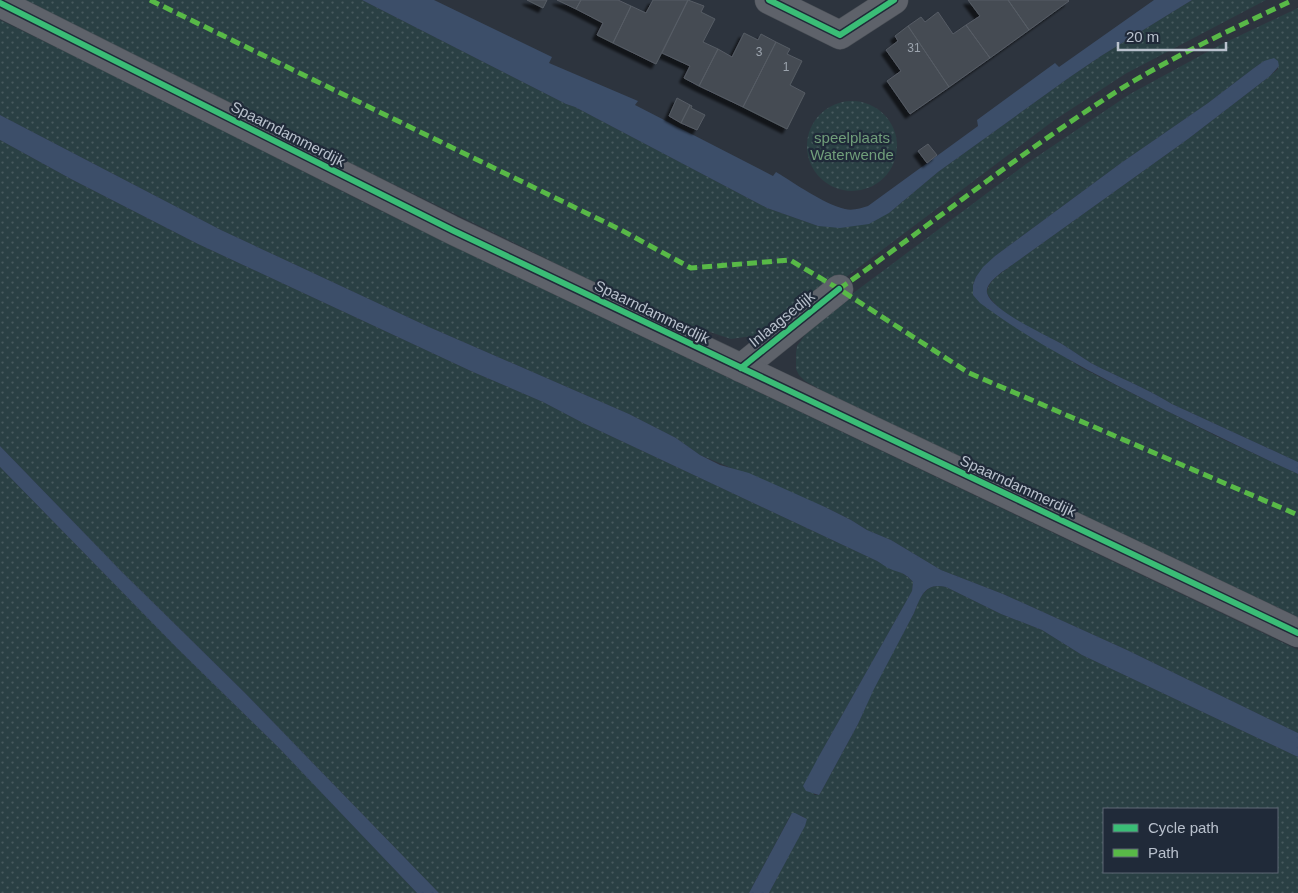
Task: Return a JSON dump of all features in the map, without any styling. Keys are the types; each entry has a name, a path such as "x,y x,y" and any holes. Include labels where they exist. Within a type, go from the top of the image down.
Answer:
{"street":[{"path":"769,0 840,36 894,0"},
{"name":"Spaarndammerdijk","path":"0,3 454,231 1298,633"},
{"name":"Inlaagsedijk","path":"741,368 839,289"}],"green space":[{"path":"23,0 362,0 575,107 767,208 818,226 889,213 938,172 1070,77 1192,0 1266,0 1125,74 1053,121 772,333 731,339 659,315 149,65"},
{"path":"1298,8 1298,462 1172,404 1091,363 1062,344 1011,317 993,302 987,293 990,284 1000,274 1188,139 1270,76 1278,69 1278,61 1264,61 995,256 976,277 973,285 973,295 1082,368 1218,437 1298,474 1298,617 835,398 805,381 799,375 796,369 797,346 807,332 848,297 1026,164 1130,94 1220,45"},
{"path":"0,20 132,84 371,206 1298,650 1298,733 1127,650 1003,594 941,570 891,540 867,530 825,507 700,455 676,438 629,414 429,327 221,230 0,115"},
{"name":"speelplaats Waterwende","path":"852,101 869,104 884,114 894,129 897,146 894,163 884,178 869,188 852,191 835,188 820,178 810,163 807,146 810,129 820,114 835,104"},
{"path":"0,140 71,179 198,244 473,372 543,402 583,423 901,572 909,578 913,582 912,591 819,756 814,795 819,795 821,792 858,724 873,689 924,592 937,586 946,587 1001,614 1042,630 1082,655 1298,757 1298,893 769,893 805,825 804,817 794,813 790,816 749,893 439,893 244,692 121,571 0,446"},
{"path":"0,467 177,648 279,748 417,893 0,893"}],"water":[{"path":"362,0 434,0 552,57 549,63 638,101 635,105 773,176 776,172 809,193 836,206 851,210 868,206 978,126 977,120 1055,63 1059,67 1154,0 1192,0 1070,77 938,172 889,213 869,224 840,228 818,226 767,208 575,107"},
{"path":"1274,58 1278,61 1279,66 1270,76 1188,139 1000,274 989,285 987,293 991,300 1009,315 1062,344 1091,363 1172,404 1298,462 1298,474 1193,424 1072,361 998,316 980,303 973,295 973,285 976,277 983,267 995,256 1254,68 1264,61"},
{"path":"0,115 221,230 429,327 629,414 676,438 700,455 720,465 749,473 825,507 867,530 891,540 941,570 1003,594 1127,650 1298,733 1298,757 1082,655 1042,630 1001,614 946,587 939,586 928,589 922,596 858,724 821,792 819,795 806,791 803,786 912,591 913,582 907,576 583,423 543,402 473,372 198,244 71,179 0,140"},
{"path":"0,446 121,571 244,692 439,893 417,893 279,748 177,648 0,467"},
{"path":"792,813 807,819 805,826 769,893 749,893"}],"building":[{"path":"527,0 547,0 543,8"},
{"path":"557,0 581,0 576,9"},
{"path":"581,0 618,0 631,6 613,43 597,35 603,23 576,9"},
{"path":"653,0 688,0 656,64 613,43 631,6 646,13"},
{"path":"688,0 704,6 701,12 715,19 703,42 718,49 699,86 684,78 690,66 662,53"},
{"path":"968,0 1008,0 1029,30 990,58 966,25 980,16"},
{"path":"1008,0 1068,0 1069,1 1029,30"},
{"path":"938,12 953,34 966,25 990,58 949,87 908,26 921,17 925,22"},
{"path":"908,26 949,87 910,114 887,81 901,71 886,50 898,41 895,36"},
{"path":"744,33 758,40 761,34 776,42 743,107 699,86 718,49 732,57"},
{"path":"776,42 790,49 787,54 802,61 790,85 805,93 787,129 743,107"},
{"path":"677,98 690,105 681,123 669,116"},
{"path":"690,105 692,106 691,108 705,115 697,130 681,123"},
{"path":"928,144 937,155 927,163 918,151"}],"marked path":[{"path":"150,0 621,230 691,268 790,260 839,289 969,373 1298,515"},
{"path":"839,289 1017,159 1127,85 1188,51 1293,0"}],"cycle path":[{"path":"769,0 840,35 894,0"},
{"path":"0,3 454,231 1298,633"},
{"path":"741,368 839,289"}]}
